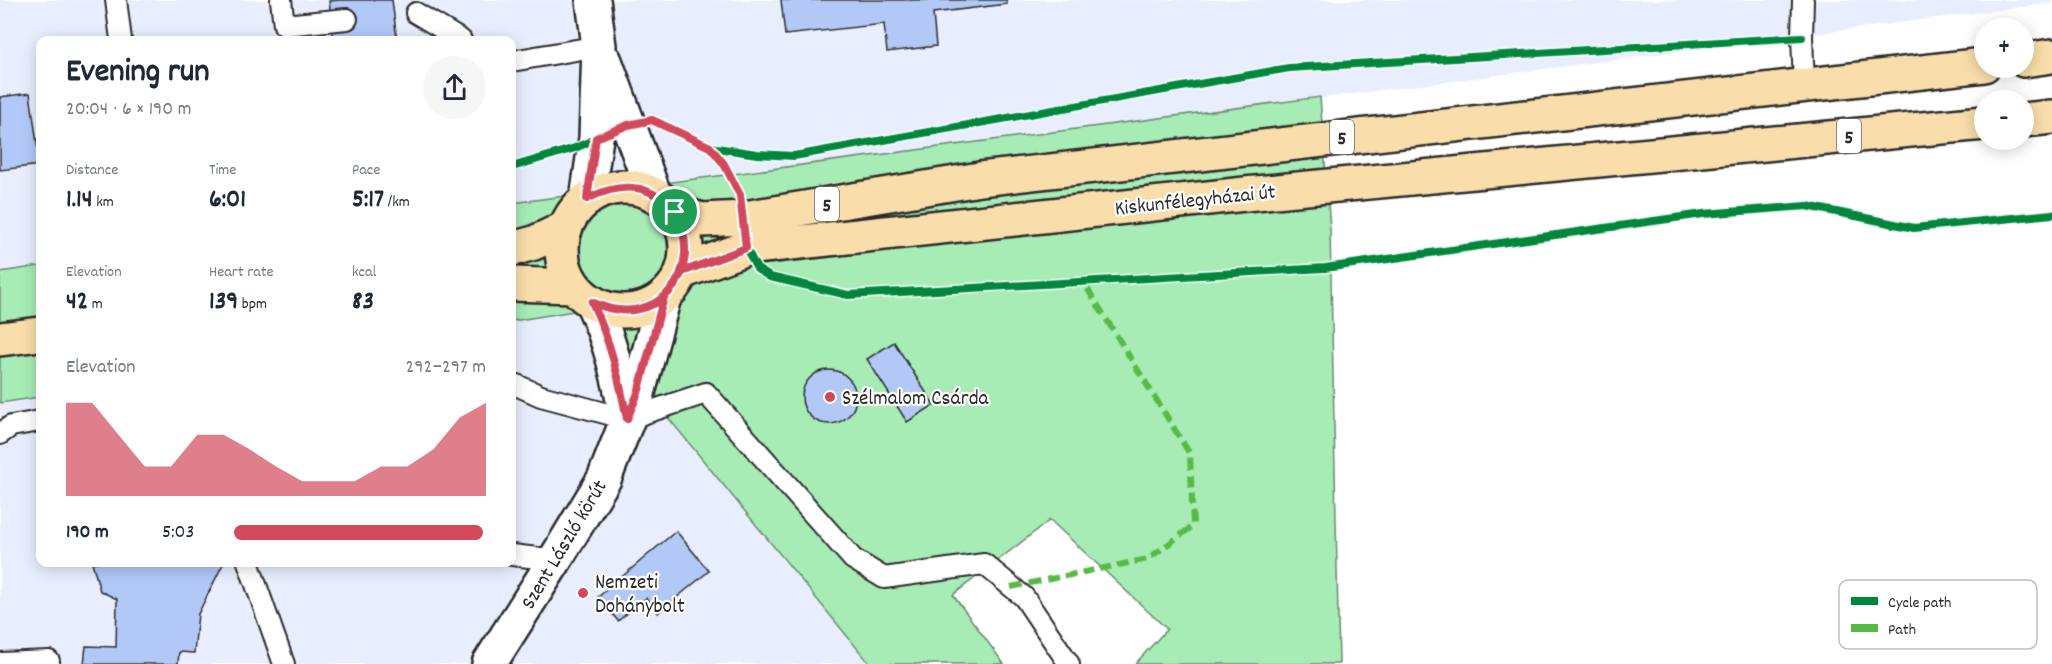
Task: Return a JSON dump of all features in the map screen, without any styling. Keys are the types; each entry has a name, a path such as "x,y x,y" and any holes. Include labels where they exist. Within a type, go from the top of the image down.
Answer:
{"main road":[{"path":"2034,59 2052,56"},
{"name":"5","path":"1804,86 1974,66"},
{"name":"Kiskunfélegyházai út","path":"665,203 702,220 744,218 980,179 1804,86"},
{"path":"2034,119 2052,117"},
{"name":"Kiskunfélegyházai út","path":"673,284 746,248 1233,195 1974,124"},
{"name":"5","path":"516,248 534,243 565,228 574,212 587,199 603,190 620,187 638,188 665,203"},
{"path":"665,203 682,226 686,241 686,257 673,284"},
{"path":"565,228 562,243 566,273 583,294"},
{"name":"5","path":"516,285 583,294 603,308 629,311 654,304 673,284"},
{"path":"0,339 36,334"}],"street":[{"path":"587,199 596,138 599,46 593,0"},
{"path":"599,46 665,203"},
{"name":"Szent László körút","path":"489,664 604,479 638,393 673,284"},
{"path":"583,294 604,329 614,358 627,419"}],"lane":[{"path":"116,0 120,36"},
{"path":"281,0 284,25 347,20"},
{"path":"1803,0 1804,86"},
{"path":"416,13 454,36"},
{"path":"516,60 599,46"},
{"path":"516,385 541,396 627,419 706,393 853,559 884,578 984,564 1024,597 1069,664"},
{"path":"0,434 11,426 36,422"},
{"path":"516,555 555,560"},
{"path":"250,567 284,664"},
{"path":"0,663 49,661 49,664"}],"shaded area":[{"path":"0,0 2052,0 2052,3 516,202 516,36 36,36 36,267 0,272"},
{"path":"580,310 870,664 0,664 0,403 36,398 36,567 516,567 516,320"}],"green space":[{"path":"1320,97 1330,229 1339,664 1135,664 1167,629 1050,520 953,595 1004,664 870,664 580,310 516,320 516,202"},
{"path":"36,267 36,398 0,403 0,272"}],"building":[{"path":"392,0 396,36 333,36 329,1"},
{"path":"781,0 1007,0 1007,4 933,13 936,46 887,52 884,24 785,35"},
{"path":"30,93 36,136 36,166 0,170 0,97"},
{"path":"894,342 934,405 907,422 867,359"},
{"path":"829,370 839,372 848,378 854,387 856,397 854,407 848,416 839,422 829,424 819,422 810,416 804,407 802,397 804,387 810,378 819,372"},
{"path":"676,531 709,571 658,613 646,598 618,621 598,597"},
{"path":"93,567 222,567 198,614 194,653 179,652 178,664 84,664 86,646 116,647 117,599 100,591"}],"marked path":[{"path":"1011,587 1148,559 1193,526 1190,454 1087,288 1081,282"}],"cycle path":[{"path":"710,147 757,154 794,156 1289,68 1802,37"},
{"path":"516,166 575,148 628,125 652,121 710,147 724,163 740,195 746,248 757,269 770,277 848,295 1325,268 1703,214 1807,206 1914,228 2052,214"}],"place":[{"name":"Szélmalom Csárda","path":"830,397"},
{"name":"Nemzeti Dohánybolt","path":"583,593"}],"route":[{"path":"675,212 662,199 638,188 620,187 603,190 587,199 596,138 628,125 652,120 710,147 724,164 740,195 744,218 746,248 682,272 675,285 664,297 638,393 627,419 614,358 592,302 603,308 629,311 642,309 664,297 675,285 686,257 686,241 675,212"}]}
